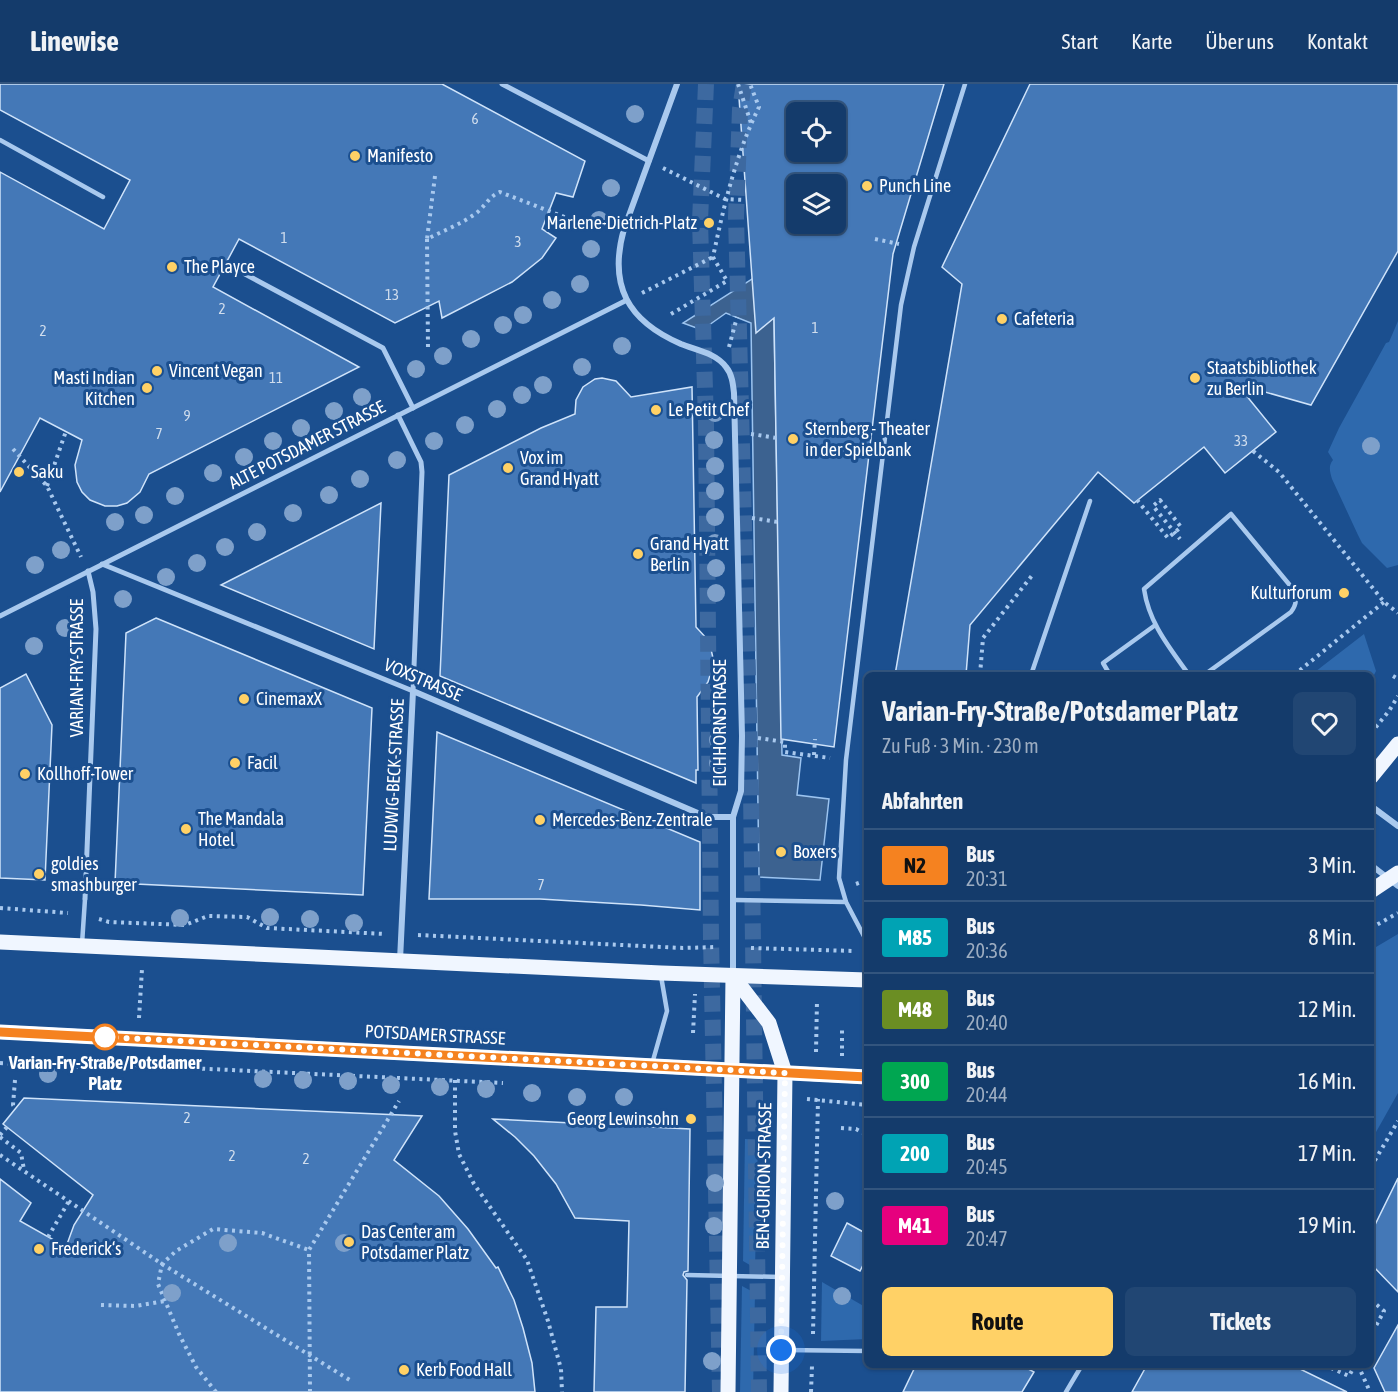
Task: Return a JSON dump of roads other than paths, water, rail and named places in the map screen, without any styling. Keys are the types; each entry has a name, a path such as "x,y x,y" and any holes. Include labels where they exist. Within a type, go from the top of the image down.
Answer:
{"main road":[{"path":"1374,773 1398,744"},
{"path":"1374,890 1395,880"},
{"path":"0,942 661,973 864,980"},
{"name":"EICHHORNSTRASSE","path":"733,976 733,1070"},
{"name":"BEN-GURION-STRASSE","path":"733,976 769,1023 785,1073 780,1392"},
{"name":"POTSDAMER STRASSE","path":"0,1032 864,1077"},
{"name":"BEN-GURION-STRASSE","path":"728,1392 733,1070"}],"street":[{"path":"502,84 649,161"},
{"path":"627,300 619,279 620,249 624,230 677,84"},
{"path":"245,274 382,348 413,408"},
{"name":"EICHHORNSTRASSE","path":"627,300 637,314 655,331 719,359 731,376 736,411 741,791 733,817 733,976"},
{"name":"ALTE POTSDAMER STRASSE","path":"0,616 627,300"},
{"name":"LUDWIG-BECK-STRASSE","path":"398,415 421,462 422,472 400,961"},
{"name":"VOXSTRASSE","path":"102,564 413,691 707,817 733,817"},
{"name":"VARIAN-FRY-STRASSE","path":"84,899 96,629 93,592 88,571"},
{"path":"1374,808 1398,826"},
{"path":"1374,867 1395,880"}],"lane":[{"path":"864,936 846,902 839,878 846,760 902,305 914,248 965,84"},
{"path":"0,140 103,197"},
{"path":"1032,672 1090,501"},
{"path":"1187,672 1154,626 1146,605 1144,589 1231,514 1293,589 1297,597 1296,606 1292,612 1208,672"},
{"path":"1108,672 1103,663 1154,626"},
{"name":"VARIAN-FRY-STRASSE","path":"82,946 84,899"},
{"path":"734,900 846,902"},
{"path":"652,1066 667,1011 661,973"},
{"path":"687,1275 782,1277"},
{"path":"781,1350 864,1351"},
{"path":"1066,1392 1080,1368"}],"tunnel":[{"path":"706,84 700,221 706,423 711,939 720,1392"},
{"path":"744,84 740,109 736,217 751,792 759,1392"}],"place":[{"name":"Manifesto","path":"355,156"},
{"name":"Punch Line","path":"867,186"},
{"name":"Marlene-Dietrich-Platz","path":"709,223"},
{"name":"The Playce","path":"172,267"},
{"name":"Cafeteria","path":"1002,319"},
{"name":"Vincent Vegan","path":"157,371"},
{"name":"Staatsbibliothek zu Berlin","path":"1195,378"},
{"name":"Masti Indian Kitchen","path":"147,388"},
{"name":"Le Petit Chef","path":"656,410"},
{"name":"Sternberg - Theater in der Spielbank","path":"793,439"},
{"name":"Vox im Grand Hyatt","path":"508,468"},
{"name":"Saku","path":"19,472"},
{"name":"Grand Hyatt Berlin","path":"638,554"},
{"name":"Kulturforum","path":"1344,593"},
{"name":"CinemaxX","path":"244,699"},
{"name":"Facil","path":"235,763"},
{"name":"Kollhoff-Tower","path":"25,774"},
{"name":"Mercedes-Benz-Zentrale","path":"540,820"},
{"name":"The Mandala Hotel","path":"186,829"},
{"name":"Boxers","path":"781,852"},
{"name":"goldies smashburger","path":"39,874"},
{"name":"Varian-Fry-Straße/Potsdamer Platz","path":"105,1037"},
{"name":"Georg Lewinsohn","path":"691,1119"},
{"name":"Das Center am Potsdamer Platz","path":"349,1242"},
{"name":"Frederick‘s","path":"39,1249"},
{"name":"Kerb Food Hall","path":"404,1370"}]}
